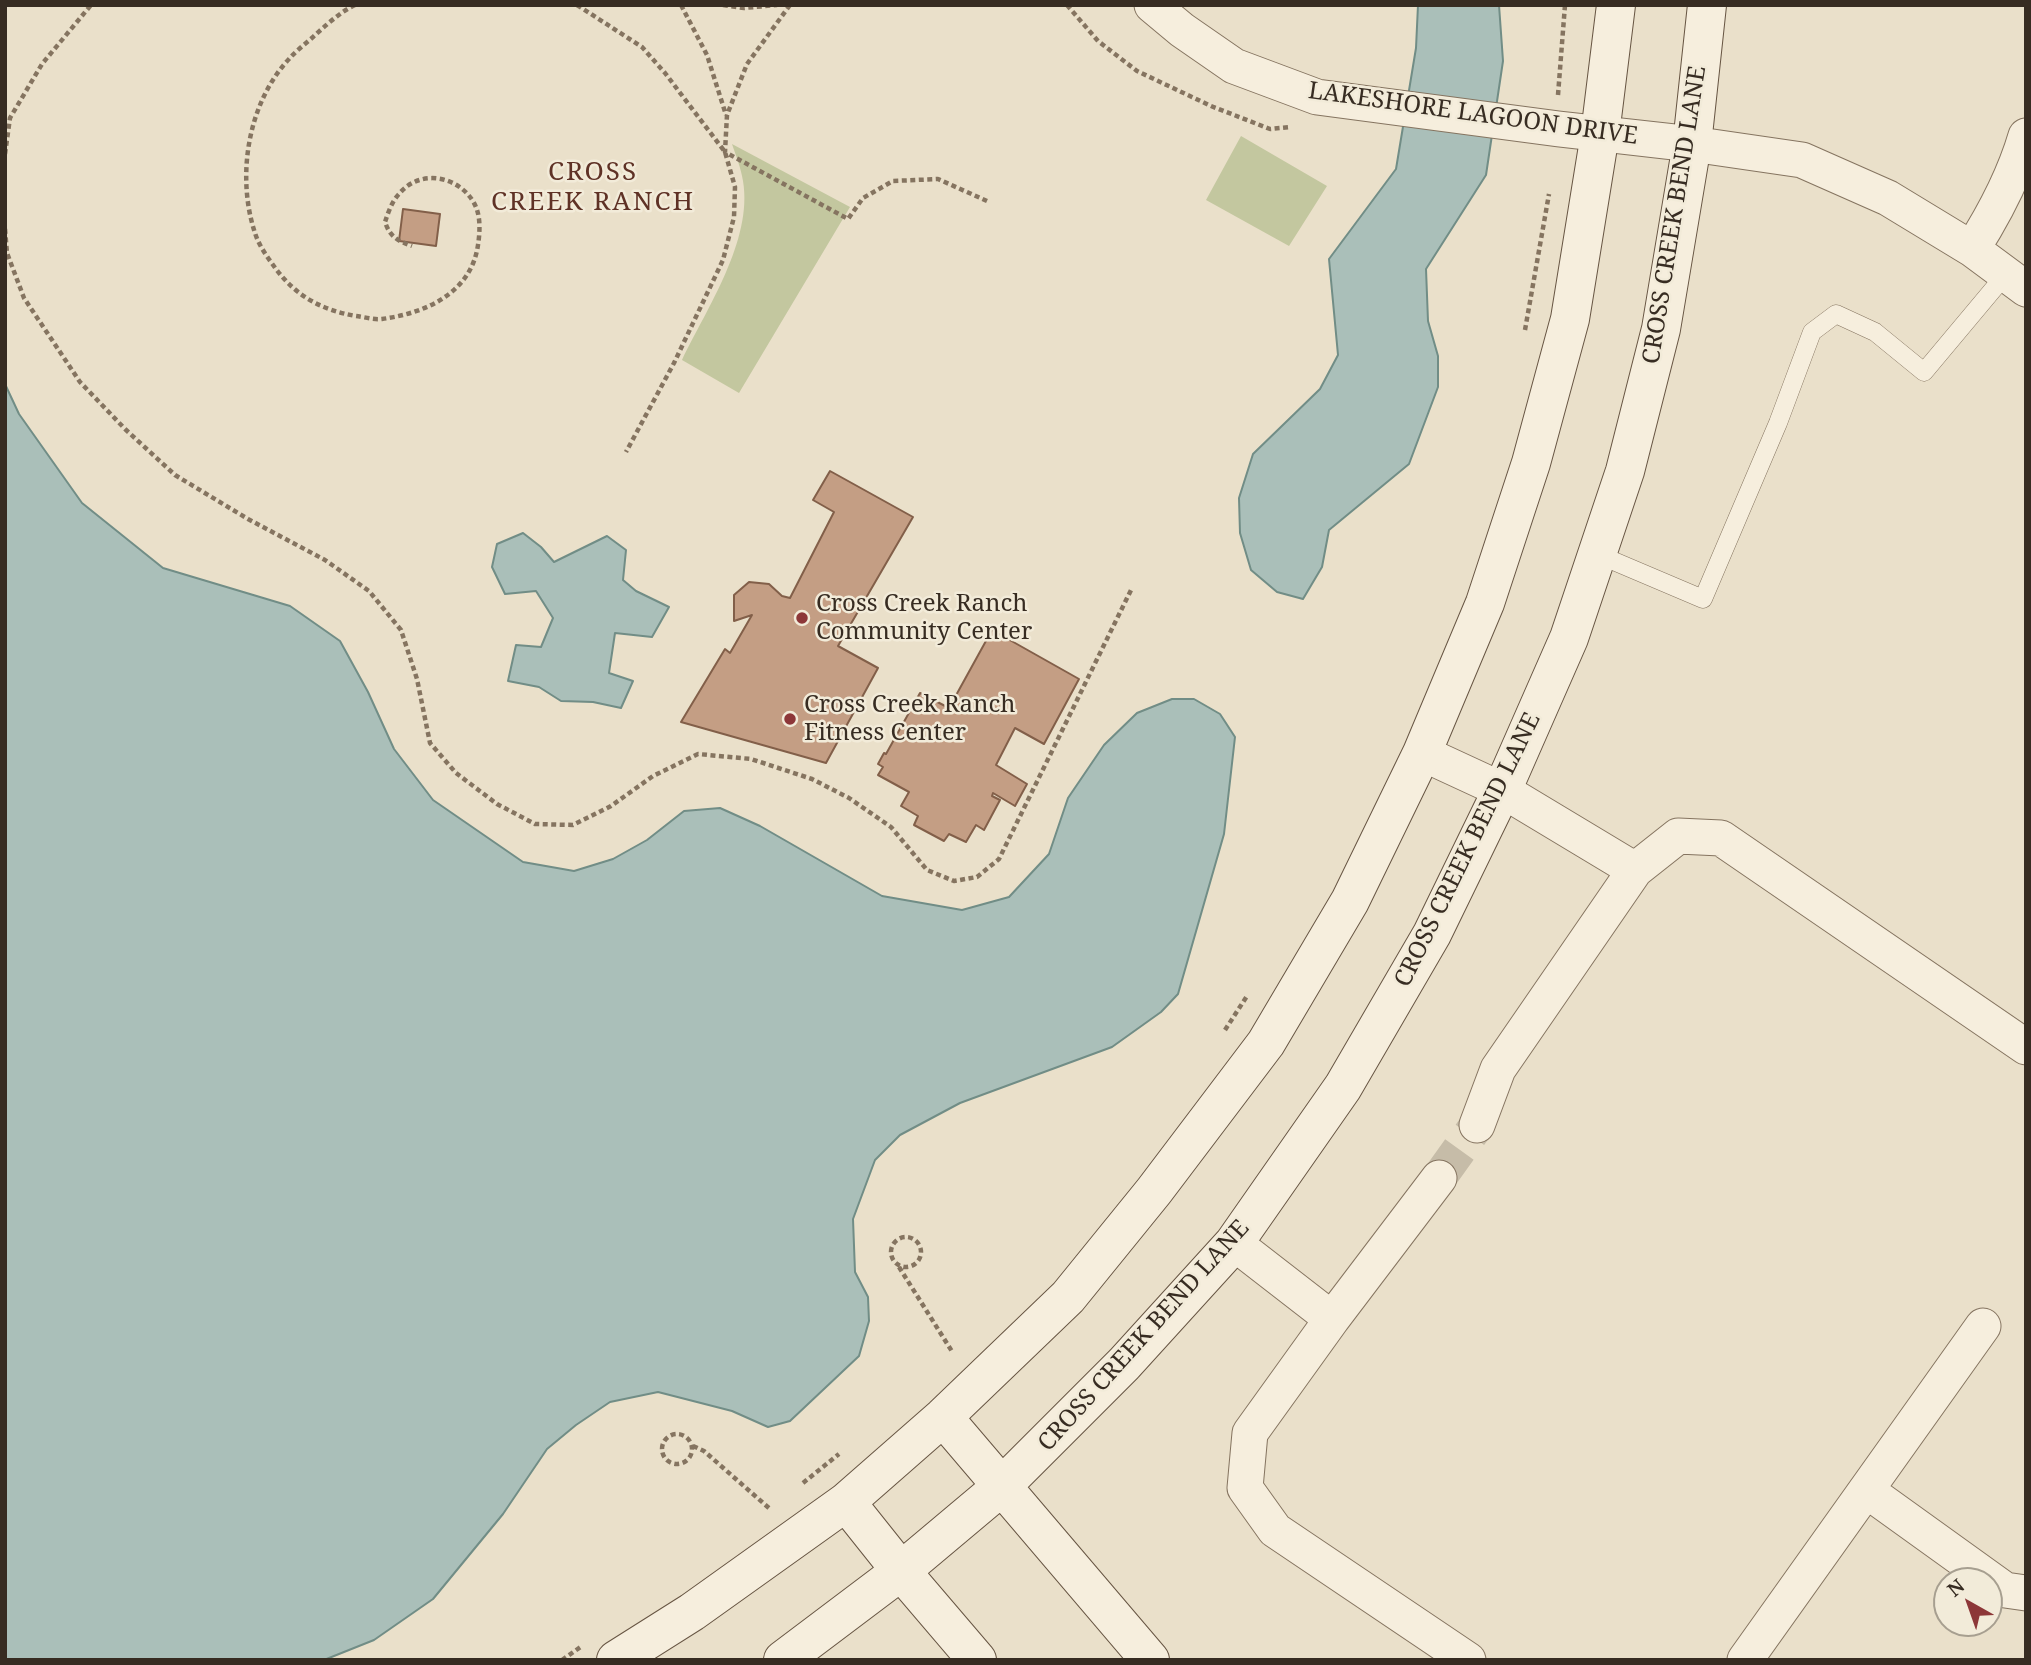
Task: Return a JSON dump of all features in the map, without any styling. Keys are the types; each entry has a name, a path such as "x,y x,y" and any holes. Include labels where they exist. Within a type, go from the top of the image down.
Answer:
{"main road":[{"path":"600,1652 692,1612 846,1502 943,1417 1068,1297 1154,1191 1266,1044 1350,901 1422,754 1485,603 1531,463 1570,319 1600,134 1616,5"},
{"name":"CROSS CREEK BEND LANE","path":"783,1660 901,1571 1001,1487 1124,1364 1234,1243 1343,1087 1432,934 1502,790 1569,638 1625,471 1661,328 1692,144 1707,5"},
{"path":"943,1417 1150,1660"},
{"path":"846,1502 977,1660"}],"street":[{"name":"LAKESHORE LAGOON DRIVE","path":"1152,5 1182,30 1234,66 1317,96 1802,160 1888,198 1972,249 2016,281"},
{"path":"1972,249 1996,212 2026,136"},
{"path":"1422,754 1502,790 1635,870"},
{"path":"1477,1125 1498,1069 1635,870 1678,836 1721,838 2026,1047"},
{"path":"1439,1178 1250,1433 1245,1488 1275,1530 1468,1660"},
{"path":"1234,1243 1332,1319"},
{"path":"1745,1660 1983,1326"},
{"path":"1866,1490 2005,1590 2026,1594"}],"lane":[{"path":"1597,554 1703,599 1778,423 1812,332 1836,314 1875,332 1924,372 2016,281"}],"path":[{"path":"5,154 10,118 42,64 91,5"},
{"path":"355,5 320,31 288,60 266,93 250,137 245,179 251,215 256,235 279,273 299,294 317,306 336,313 379,320 418,312 443,300 461,285 477,254 480,234 475,204 457,184 427,177 410,184 399,194 385,222 389,234 412,246"},
{"path":"577,5 642,47 725,152 848,219 863,198 893,181 937,179 987,201"},
{"path":"681,5 707,55 727,115"},
{"path":"723,5 744,8 777,5"},
{"path":"626,452 674,363 723,260 734,217 734,187 725,152 727,115 747,64 790,5"},
{"path":"1067,5 1098,41 1137,71 1211,106 1270,129 1298,126"},
{"path":"1548,128 1558,100 1565,5"},
{"path":"1524,336 1550,188"},
{"path":"5,229 8,253 24,298 80,382 125,429 175,475 248,519 325,560 369,591 401,630 417,679 430,743 456,773 497,804 535,824 573,825 611,806 653,776 698,754 751,760 812,779 849,798 891,827 927,870 954,881 977,877 999,859 1132,588"},
{"path":"1220,1038 1250,991"},
{"path":"899,1267 912,1267 920,1258 920,1246 911,1238 900,1238 892,1246 892,1258 953,1353"},
{"path":"947,1359 962,1344"},
{"path":"693,1446 690,1457 681,1464 669,1461 662,1452 665,1440 674,1434 686,1436 693,1446 704,1451 770,1509"},
{"path":"798,1487 840,1453"},
{"path":"760,1517 777,1504 800,1535"},
{"path":"562,1660 600,1652"}],"green space":[{"path":"1241,136 1327,186 1289,246 1206,200"},
{"path":"732,144 850,207 739,393 682,360 726,273 741,227 743,181"}],"water":[{"path":"1418,5 1499,5 1503,61 1486,175 1426,269 1428,321 1438,356 1438,387 1409,464 1329,530 1322,567 1303,599 1277,592 1251,570 1240,533 1239,498 1253,454 1320,389 1338,355 1329,259 1396,169 1416,48"},
{"path":"5,384 19,414 82,503 163,568 290,606 340,641 368,692 394,749 433,800 523,862 574,871 613,859 647,840 684,811 720,808 760,826 882,896 962,910 1009,897 1049,854 1068,798 1104,745 1137,713 1172,699 1194,699 1220,714 1235,737 1224,834 1178,994 1161,1012 1112,1047 960,1103 900,1135 875,1160 853,1219 855,1272 868,1297 869,1321 859,1356 790,1421 768,1427 732,1411 658,1392 610,1402 547,1449 503,1514 433,1599 374,1640 324,1660 5,1660"},
{"path":"523,533 554,562 607,536 626,550 623,580 636,591 669,607 652,637 615,633 609,673 633,681 621,708 593,702 561,701 539,687 508,681 516,645 541,647 553,618 536,591 505,594 492,567 497,544"}],"building":[{"path":"403,209 440,214 436,246 399,241"},
{"name":"Cross Creek Ranch Community Center","path":"830,471 913,517 838,646 878,668 826,763 681,722 725,649 730,653 752,615 734,621 734,595 749,582 769,584 782,596 790,598 834,512 813,500"},
{"path":"992,630 1079,679 1044,744 1015,728 996,765 1027,784 1015,806 993,793 992,796 1000,800 984,830 976,825 966,842 949,834 944,841 914,825 918,816 901,806 909,792 878,775 883,767 878,764 920,693 949,708"}],"tunnel":[{"path":"1439,1178 1477,1125"}],"place":[{"name":"Cross Creek Ranch Community Center","path":"802,618"},
{"name":"Cross Creek Ranch Fitness Center","path":"790,719"}],"district":[{"name":"CROSS CREEK RANCH","path":"593,188"}]}
